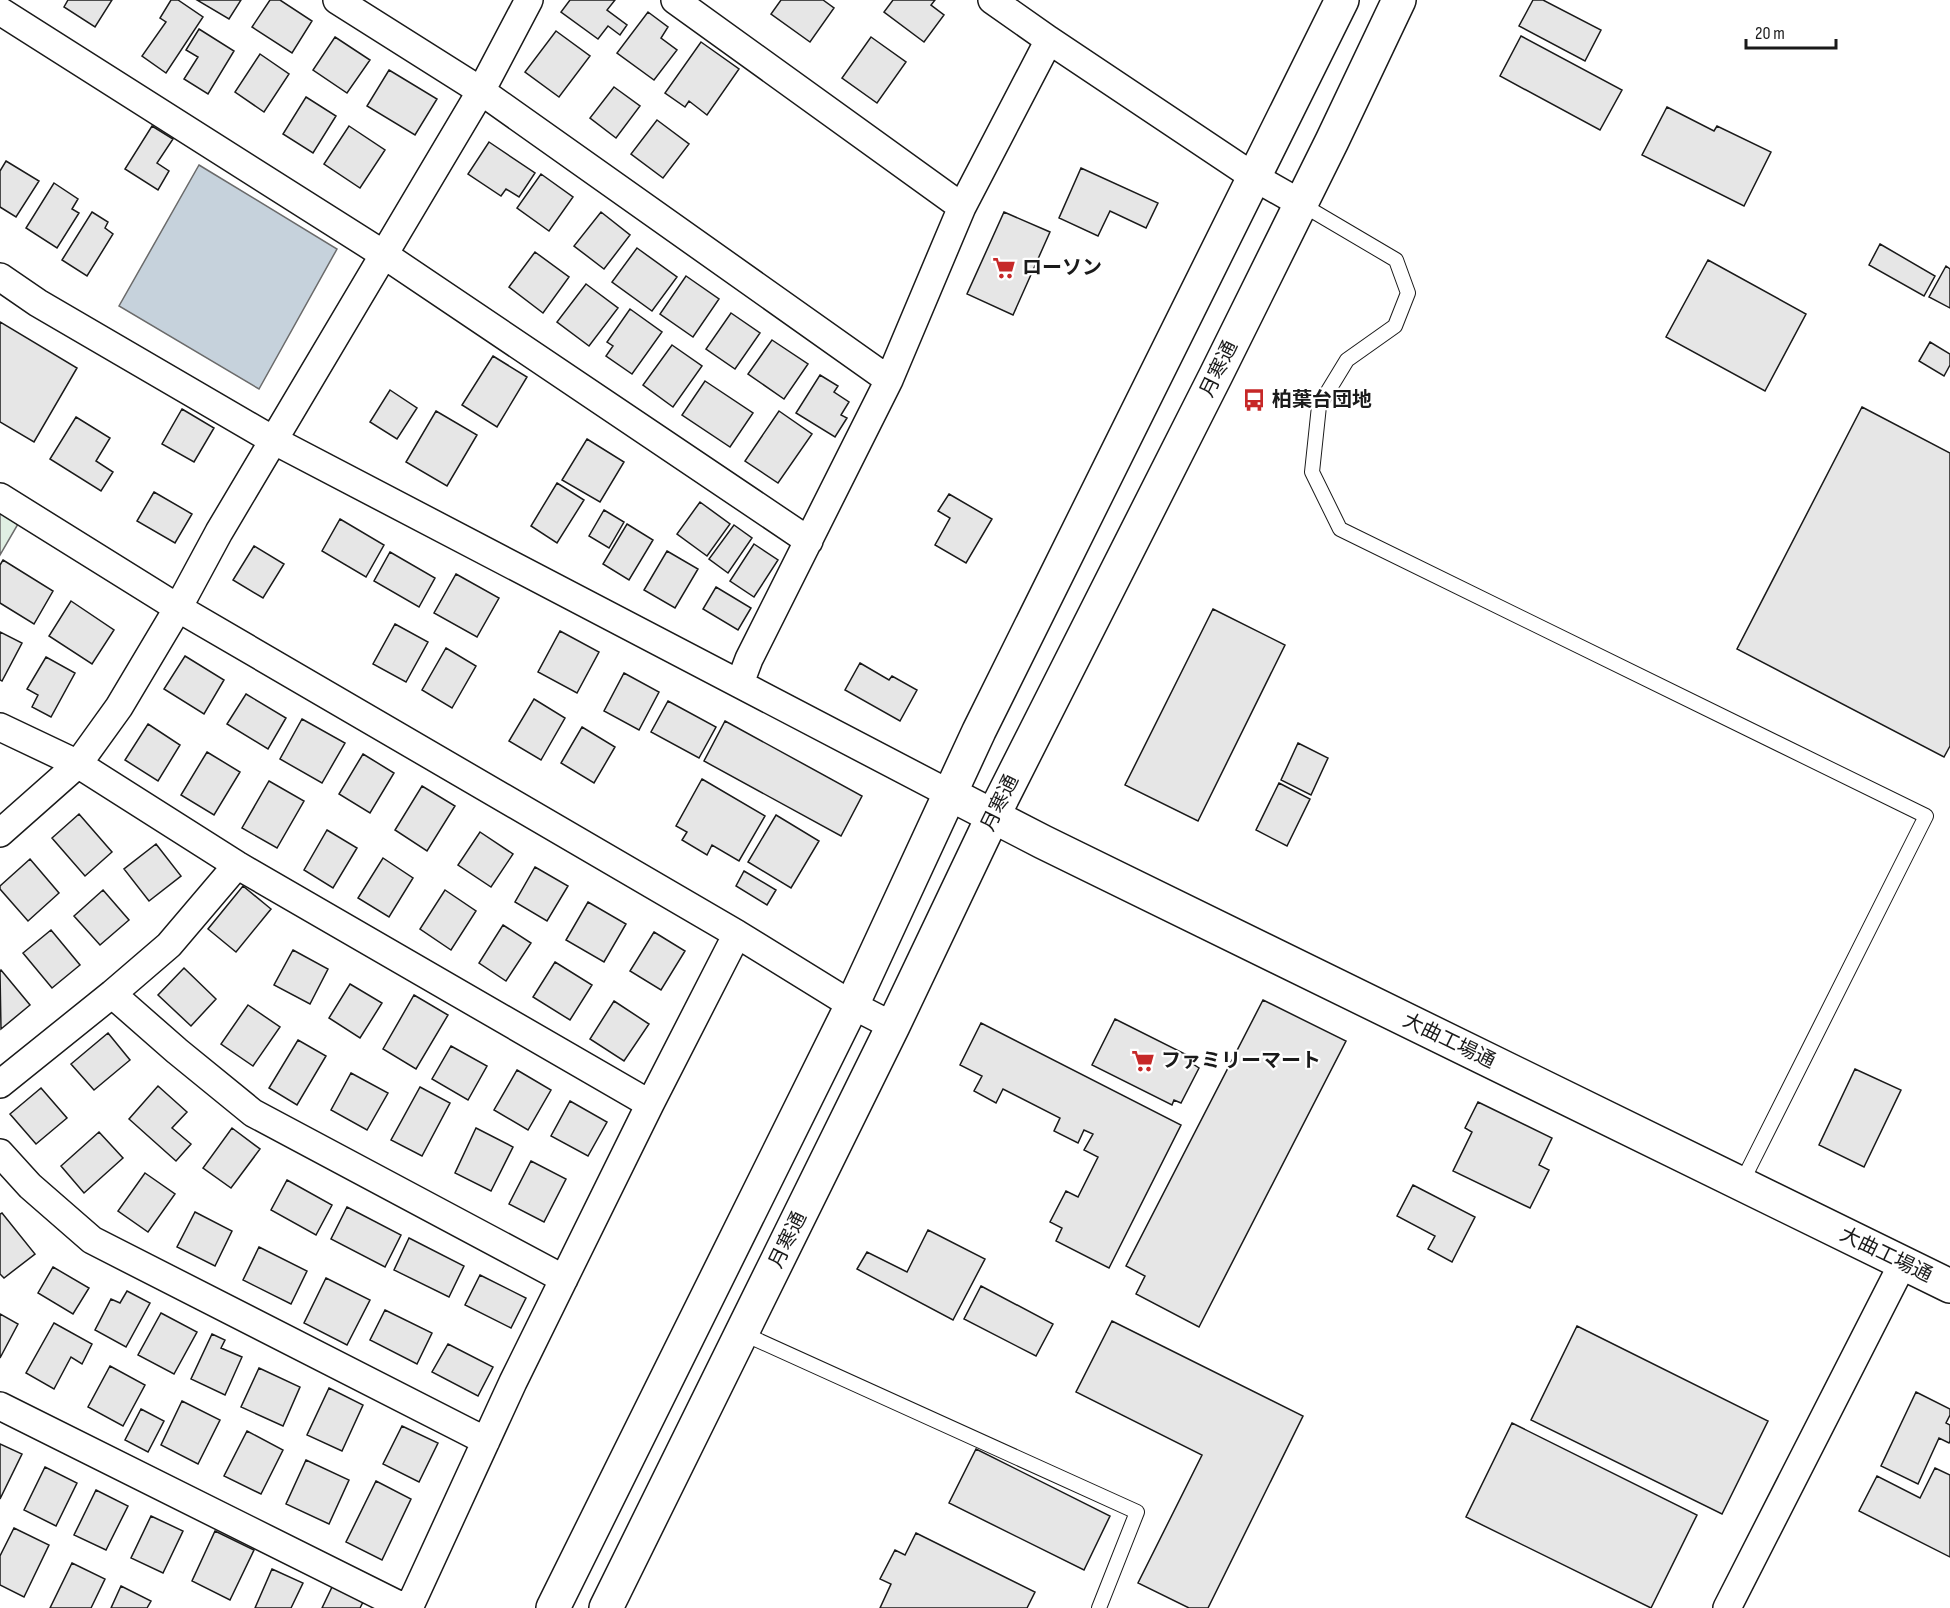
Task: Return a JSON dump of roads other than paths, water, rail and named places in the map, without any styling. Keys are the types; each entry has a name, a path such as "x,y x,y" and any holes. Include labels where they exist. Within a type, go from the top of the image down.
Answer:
{"main road":[{"path":"553,1608 852,1005 950,794 1342,0"},
{"name":"月寒通","path":"606,1608 893,1026 993,816 1216,375 1399,0"},
{"name":"大曲工場通","path":"950,794 1950,1286"}],"street":[{"path":"337,0 481,91 889,380"},
{"path":"0,833 78,764 119,707 273,440 481,91 529,0"},
{"path":"675,0 962,207"},
{"path":"992,0 1254,177 1300,203"},
{"path":"0,11 383,254 809,541"},
{"path":"740,683 749,658 889,380 962,207 1049,40"},
{"path":"0,278 38,303 273,440 950,794"},
{"path":"0,497 178,608 737,934 852,1005 893,1026"},
{"path":"0,727 78,764 237,865 650,1104"},
{"path":"0,1084 169,945 237,865"},
{"path":"0,1406 407,1608 564,1279 737,934"},
{"path":"111,994 253,1113 564,1279"},
{"path":"0,1153 30,1186 92,1240 486,1441"},
{"path":"1727,1608 1902,1263"}],"lane":[{"path":"1300,203 1396,260 1408,293 1395,326 1347,360 1318,406 1312,472 1340,530 1926,816 1741,1184"},
{"path":"742,1333 1137,1512 1099,1608"}],"place":[{"name":"ローソン","path":"1004,268"},
{"name":"柏葉台団地","path":"1254,400"},
{"name":"ファミリーマート","path":"1143,1061"}]}
